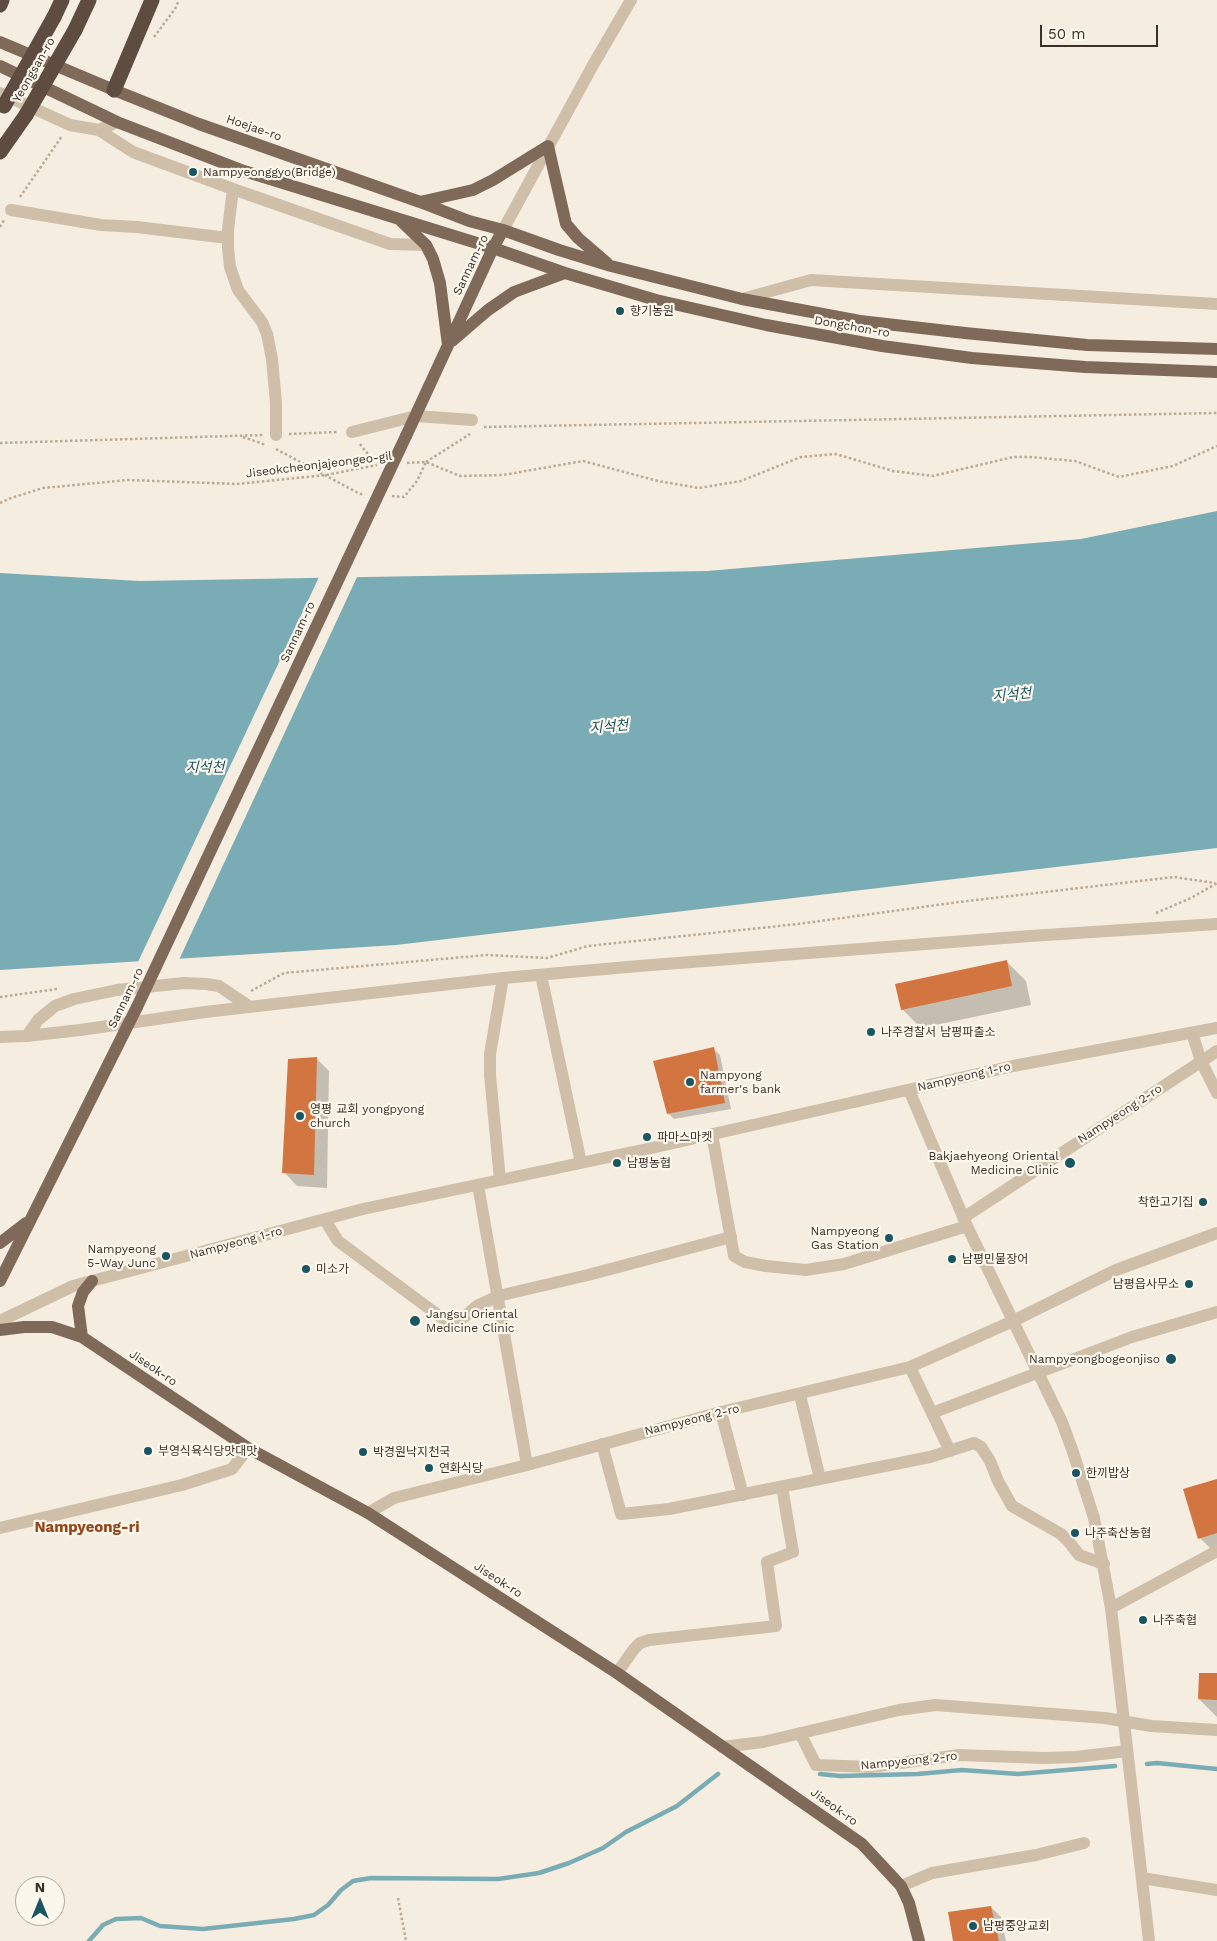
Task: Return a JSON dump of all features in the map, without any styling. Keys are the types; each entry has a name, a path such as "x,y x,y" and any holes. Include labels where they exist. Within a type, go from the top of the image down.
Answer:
{"highway":[{"path":"0,5 2,0"},
{"name":"Yeongsan-ro","path":"1,104 54,17 62,0"},
{"name":"Yeongsan-ro","path":"0,152 26,115 75,30 89,0"},
{"path":"114,90 152,0"}],"main road":[{"name":"Hoejae-ro","path":"0,42 200,124 470,221 503,230"},
{"path":"0,66 117,122 244,171 493,248"},
{"path":"420,202 473,190 548,146 566,224 578,238 611,266"},
{"path":"397,218 426,245 433,259 440,283 448,344"},
{"name":"Sannam-ro","path":"0,1281 28,1221 137,1007 503,230"},
{"name":"Dongchon-ro","path":"503,230 611,266 742,299 860,321 1087,345 1217,349"},
{"name":"Dongchon-ro","path":"493,248 565,274 656,300 757,323 882,346 972,358 1085,367 1217,372"},
{"path":"448,344 488,310 514,292 565,274"},
{"path":"0,1243 28,1221"},
{"path":"82,1337 78,1320 78,1306 83,1292 92,1281"},
{"name":"Jiseok-ro","path":"0,1330 24,1327 52,1328 82,1337 248,1448 368,1513 617,1673 856,1839 901,1886 910,1903 919,1941"}],"street":[{"name":"Sannam-ro","path":"503,230 528,188 548,146 631,0"},
{"path":"1,104 70,125 99,130 133,152 232,190 390,244 426,245"},
{"path":"99,130 117,122"},
{"path":"232,190 228,248 233,279 238,290 262,322 268,334 276,403 276,434"},
{"path":"11,210 101,225 136,227 228,238"},
{"path":"742,299 810,280 1217,304"},
{"path":"352,432 416,416 477,423"},
{"path":"0,1037 27,1036 250,1007 503,978 981,940 1217,924"},
{"path":"541,975 581,1162"},
{"path":"500,1180 490,1075 490,1054 503,978"},
{"path":"27,1036 38,1020 56,1006 74,999 117,990 184,983 206,984 219,986 250,1007"},
{"name":"Nampyeong 1-ro","path":"0,1321 73,1286 364,1210 1013,1066 1217,1028"},
{"path":"1192,1033 1201,1061 1217,1094"},
{"name":"Nampyeong 2-ro","path":"965,1222 1217,1051"},
{"path":"909,1090 965,1222 1062,1422 1074,1452 1094,1518 1111,1608 1149,1941"},
{"path":"712,1134 734,1256 745,1262 806,1270 844,1264 965,1222"},
{"path":"478,1185 528,1465"},
{"path":"325,1220 338,1241 454,1325 477,1306 498,1296 588,1275 731,1237"},
{"name":"Nampyeong 2-ro","path":"368,1513 394,1498 528,1465 721,1412 800,1395 910,1367 1013,1321 1116,1270 1217,1232"},
{"path":"932,1412 1132,1337 1217,1312"},
{"path":"910,1367 950,1451"},
{"path":"800,1395 820,1479"},
{"path":"721,1412 743,1495"},
{"path":"602,1444 621,1514 669,1509 743,1495 930,1457 974,1443 981,1447 990,1460 998,1481 1012,1506 1061,1534 1079,1555 1104,1564"},
{"path":"0,1528 190,1482 232,1469 248,1448"},
{"path":"617,1673 640,1643 649,1640 776,1626 767,1562 794,1552 782,1487"},
{"path":"1111,1608 1217,1551"},
{"path":"722,1747 763,1742 899,1710 935,1705 1124,1720 1151,1726 1217,1730"},
{"name":"Nampyeong 2-ro","path":"800,1733 816,1764 871,1767 959,1755 1052,1758 1128,1751"},
{"path":"901,1886 932,1873 981,1866 998,1860 1036,1855 1084,1843"},
{"path":"1142,1878 1217,1890"}],"path":[{"path":"0,226 70,125"},
{"path":"386,496 404,497 417,481 426,462 477,423 1217,413"},
{"path":"0,443 352,432 371,458 389,459"},
{"path":"239,436 272,447 360,494 369,494"},
{"name":"Jiseokcheonjajeongeo-gil","path":"407,462 426,462 460,476 503,475 583,461 658,481 699,488 740,481 801,457 836,454 893,471 933,476 1013,457 1030,457 1075,461 1119,477 1173,466 1217,446"},
{"name":"Jiseokcheonjajeongeo-gil","path":"0,503 43,488 118,481 237,484 326,475 378,464"},
{"path":"239,998 284,974 487,954 547,958 588,946 798,924 959,902 1174,877 1216,883"},
{"path":"1149,916 1191,898 1216,883"},
{"path":"398,1898 406,1941"}],"water":[{"name":"지석천","path":"1217,511 1217,848 396,945 0,970 0,573 140,581 707,571 1081,539"}],"pier":[{"path":"320,575 358,575 178,962 137,964"}],"building":[{"path":"1007,960 1012,986 901,1010 895,984"},
{"name":"Nampyong farmer's bank","path":"714,1047 725,1103 667,1114 653,1061"},
{"name":"영평 교회 yongpyong church","path":"317,1057 314,1175 282,1173 288,1059"},
{"path":"1217,1479 1217,1533 1198,1539 1183,1489"},
{"path":"1199,1673 1217,1673 1217,1700 1198,1699"},
{"name":"남평중앙교회","path":"991,1906 999,1941 953,1941 948,1912"}],"waterway":[{"path":"1147,1764 1157,1763 1217,1769"},
{"path":"820,1774 840,1776 918,1774 962,1770 1018,1774 1115,1766"},
{"path":"89,1941 103,1925 116,1919 141,1918 160,1926 203,1929 314,1915 328,1905 341,1890 353,1881 371,1878 498,1879 539,1873 569,1863 603,1848 626,1832 677,1806 718,1774"}],"place":[{"name":"Nampyeonggyo(Bridge)","path":"193,172"},
{"name":"향기농원","path":"620,311"},
{"name":"나주경찰서 남평파출소","path":"871,1032"},
{"name":"Nampyong farmer's bank","path":"690,1082"},
{"name":"영평 교회 yongpyong church","path":"300,1116"},
{"name":"파마스마켓","path":"647,1137"},
{"name":"남평농협","path":"617,1163"},
{"name":"Bakjaehyeong Oriental Medicine Clinic","path":"1070,1163"},
{"name":"착한고기집","path":"1203,1202"},
{"name":"Nampyeong Gas Station","path":"889,1238"},
{"name":"Nampyeong 5-Way Junc","path":"166,1256"},
{"name":"남평민물장어","path":"952,1259"},
{"name":"미소가","path":"306,1269"},
{"name":"남평읍사무소","path":"1189,1284"},
{"name":"Jangsu Oriental Medicine Clinic","path":"415,1321"},
{"name":"Nampyeongbogeonjiso","path":"1171,1359"},
{"name":"부영식육식당맛대맛","path":"148,1451"},
{"name":"박경원낙지천국","path":"363,1452"},
{"name":"연화식당","path":"429,1468"},
{"name":"한끼밥상","path":"1076,1473"},
{"name":"나주축산농협","path":"1075,1533"},
{"name":"나주축협","path":"1143,1620"},
{"name":"남평중앙교회","path":"973,1926"}],"district":[{"name":"Nampyeong-ri","path":"87,1528"}]}
